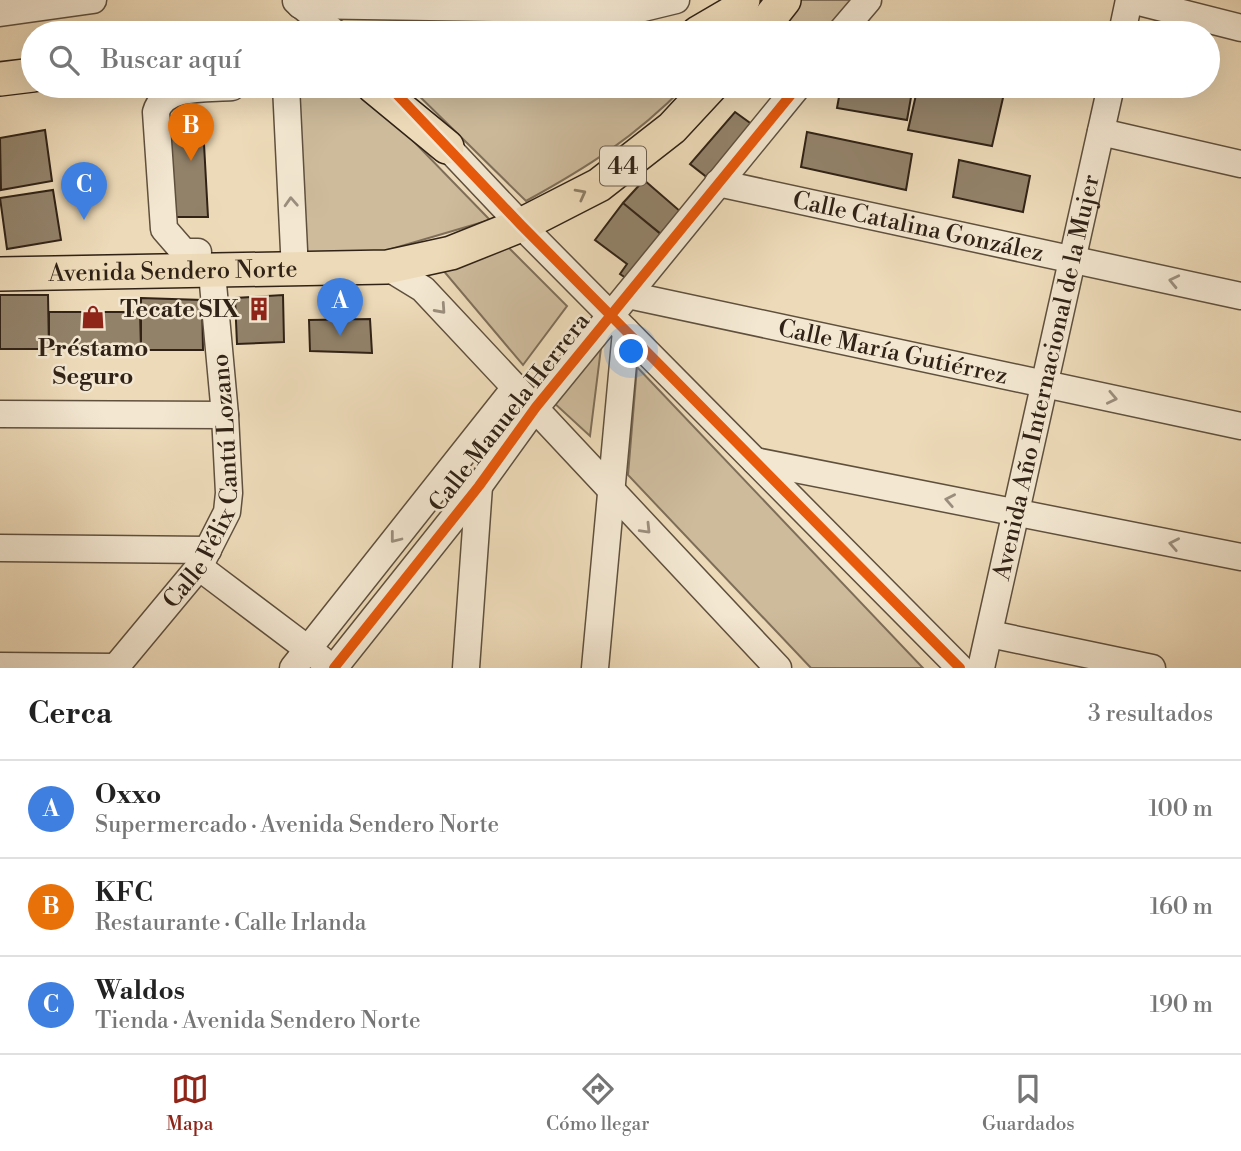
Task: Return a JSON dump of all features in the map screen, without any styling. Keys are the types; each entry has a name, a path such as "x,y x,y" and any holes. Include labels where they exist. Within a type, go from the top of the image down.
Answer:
{"main road":[{"path":"719,21 734,12 743,0"},
{"path":"767,21 784,0"},
{"path":"0,79 21,76"},
{"path":"388,98 447,147"},
{"name":"44","path":"387,267 451,253 521,225 599,185 672,128 700,98"},
{"name":"Avenida Sendero Norte","path":"0,274 205,262 295,271 387,267"}],"street":[{"path":"0,12 93,0"},
{"path":"297,2 635,10 676,0"},
{"path":"851,21 868,0"},
{"path":"1125,21 1130,0 1213,21"},
{"path":"297,2 320,21"},
{"path":"1220,23 1241,28"},
{"path":"163,98 156,112 163,229 184,253 205,262"},
{"path":"287,98 295,271"},
{"path":"400,98 521,225 960,668"},
{"name":"Calle Manuela Herrera","path":"334,668 479,486 536,407 618,323 628,295 787,98"},
{"name":"Avenida Año Internacional de la Mujer","path":"981,668 1017,513 1070,258 1108,98"},
{"path":"1101,132 1241,163"},
{"name":"Calle Catalina González","path":"718,183 1241,296"},
{"name":"Calle Félix Cantú Lozano","path":"115,668 204,559 227,512 229,493 225,415 205,262"},
{"path":"387,267 423,289 778,668"},
{"name":"Calle María Gutiérrez","path":"628,295 1241,426"},
{"path":"595,668 610,491 618,323"},
{"name":"Calle Manuela Herrera","path":"300,659 514,389"},
{"path":"0,414 225,415"},
{"path":"755,461 1241,557"},
{"path":"466,668 479,486"},
{"path":"0,548 204,559 300,659 334,668"},
{"path":"990,634 1152,668"},
{"path":"0,666 115,668"}],"shaded area":[{"path":"799,0 863,0 846,21 783,21"},
{"path":"296,98 372,98 490,220 381,252 306,261"},
{"path":"421,98 672,98 610,150 526,201"},
{"path":"508,247 567,306 523,365 442,269"},
{"path":"602,340 590,436 553,402"},
{"path":"637,367 923,668 811,668 628,475"}],"building":[{"path":"839,98 911,98 907,120 837,108"},
{"path":"915,98 1003,98 992,146 908,130"},
{"path":"735,112 757,128 713,182 690,164"},
{"path":"160,126 203,126 208,217 171,217"},
{"path":"45,130 52,181 1,190 0,138"},
{"path":"807,132 912,154 906,190 801,167"},
{"path":"959,160 1030,176 1023,212 953,197"},
{"path":"644,180 681,212 661,234 623,203"},
{"path":"53,190 61,240 7,249 0,198"},
{"path":"623,203 669,241 633,283 620,274 627,264 595,240"},
{"path":"0,295 48,295 49,349 0,349"},
{"name":"Tecate SIX","path":"283,295 284,342 237,344 235,298"},
{"path":"141,298 202,300 203,350 141,350"},
{"path":"49,312 140,312 141,350 49,349"},
{"path":"370,319 372,353 310,351 309,320"}],"cycle path":[{"path":"400,98 521,225 960,668"},
{"path":"334,668 479,486 536,407 788,98"}],"place":[{"name":"KFC","path":"191,161"},
{"name":"Waldos","path":"84,220"},
{"name":"Tecate SIX","path":"259,309"},
{"name":"Préstamo Seguro","path":"93,317"},
{"name":"Oxxo","path":"340,336"}]}
